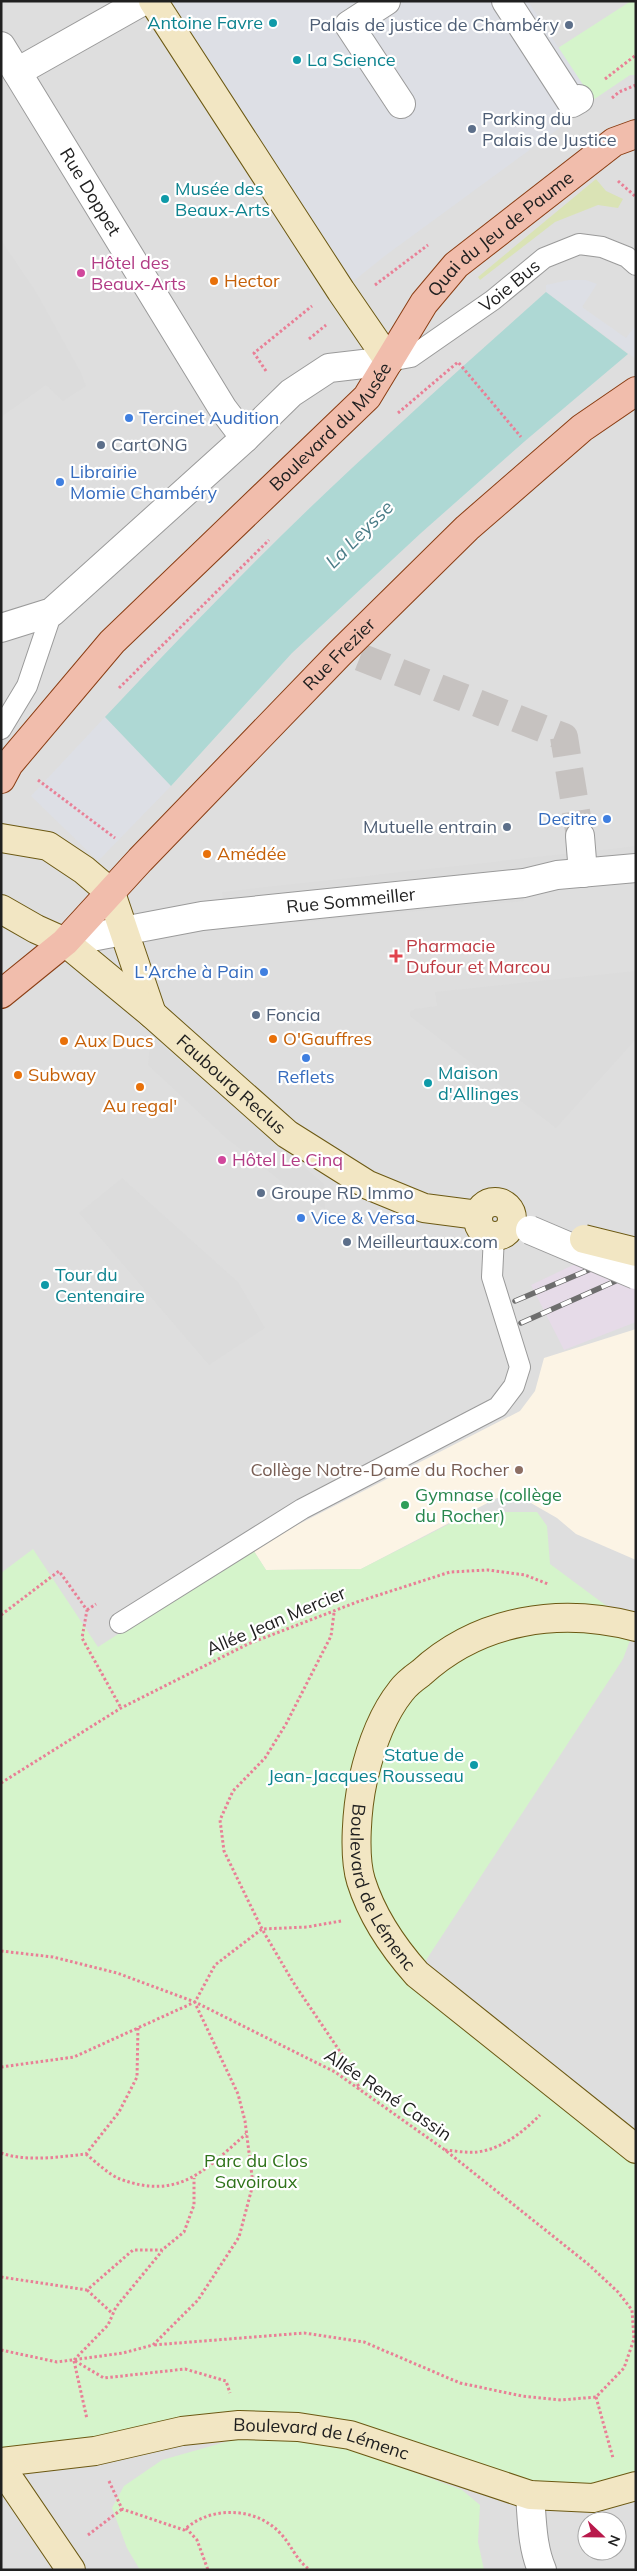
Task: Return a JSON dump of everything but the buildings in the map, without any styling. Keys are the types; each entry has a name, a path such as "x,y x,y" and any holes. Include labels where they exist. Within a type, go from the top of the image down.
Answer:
{"main road":[{"path":"153,1 341,291 389,361"},
{"name":"Quai du Jeu de Paume","path":"389,361 424,303 456,265 614,142 636,134"},
{"name":"Boulevard du Musée","path":"1,779 9,764 112,642 368,397 389,361"},
{"name":"Rue Frezier","path":"1,994 65,942 140,860 339,654 467,528 582,428 636,391"},
{"path":"1,838 48,846 84,870 110,893"},
{"name":"Faubourg Reclus","path":"110,893 152,1014"},
{"name":"Faubourg Reclus","path":"1,909 36,929 65,942 152,1014 287,1134 368,1185 424,1208 503,1226 584,1239 636,1252"},
{"name":"Boulevard de Lémenc","path":"636,1627 602,1619 566,1618 525,1621 475,1635 438,1657 402,1690 380,1725 367,1762 359,1798 356,1837 360,1880 376,1915 394,1947 417,1974 636,2149"},
{"name":"Boulevard de Lémenc","path":"1,2462 95,2451 182,2431 239,2426 298,2427 350,2435 530,2495 593,2498 629,2488"},
{"path":"1,2467 67,2563"}],"street":[{"path":"17,72 143,1"},
{"path":"386,1 348,26 401,104"},
{"path":"506,1 572,103 579,99"},
{"name":"Rue Doppet","path":"1,46 223,409 245,438"},
{"name":"Boulevard du Musée","path":"1,628 52,612 245,438 291,393 329,368 389,361"},
{"path":"580,836 584,874"},
{"name":"Rue Sommeiller","path":"65,942 202,916 524,883 557,875 636,868"},
{"path":"503,1226 636,1275"},
{"path":"530,2495 532,2524 538,2561 542,2570"}],"lane":[{"name":"Voie Bus","path":"389,361 411,357 493,300 544,258 579,244 602,247 627,257 636,265"},
{"path":"1,729 27,686 52,612"},
{"path":"120,1622 302,1509 498,1407 514,1386 520,1367 492,1277 503,1226"}],"path":[{"path":"391,419 458,362 525,441"},
{"path":"117,691 271,538"},
{"path":"42,771 36,778 140,860"},
{"name":"Allée Jean Mercier","path":"1,1783 121,1708 248,1644 357,1602 450,1572 488,1570 525,1575 556,1587"},
{"path":"1,1615 59,1571 87,1610 82,1638 121,1708"},
{"path":"334,1612 331,1636 286,1724 265,1758 233,1791 220,1820 224,1851 262,1928 293,1982 343,2056 360,2090"},
{"path":"1,2067 74,2057 195,2002 215,1965 262,1928 307,1927 376,1915"},
{"name":"Allée René Cassin","path":"1,1951 53,1957 117,1973 195,2002 335,2072 444,2150 588,2264 618,2292 632,2310 634,2339 624,2368 596,2397"},
{"path":"154,2345 198,2300 239,2236 253,2184 238,2094 195,2002"},
{"path":"86,2154 118,2112 137,2077 139,2054 138,2027"},
{"path":"444,2150 476,2152 495,2147 526,2128 540,2116 561,2089"},
{"path":"1,2153 10,2156 50,2158 86,2154 119,2179 162,2188 194,2178 246,2134"},
{"path":"74,2361 108,2325 116,2306 162,2250 184,2232 194,2204 194,2178"},
{"path":"87,2290 132,2250 162,2250"},
{"path":"1,2277 87,2290 113,2314"},
{"path":"1,2350 56,2362 74,2361 154,2345 304,2333 364,2342 460,2383 522,2396 561,2400 596,2397 629,2488"},
{"path":"74,2361 104,2378 185,2369 226,2381 239,2426"},
{"path":"74,2361 95,2451 122,2509 184,2530 215,2514 250,2513 269,2523 282,2535 300,2563 310,2570"},
{"path":"67,2563 122,2509"},
{"path":"186,2528 197,2540 208,2570"}],"shaded area":[{"path":"1,1 636,1 636,2570 1,2570"},
{"path":"153,1 528,1 593,100 569,121 386,255 341,291"},
{"path":"1,240 36,292 81,373 86,386 63,401 46,385 1,417"},
{"path":"569,280 586,280 597,284 582,307 626,338 636,325 636,359 546,292 546,285"},
{"path":"105,717 171,786 98,861 31,796"},
{"path":"636,846 636,857 223,903 222,892"},
{"path":"524,893 524,901 294,923 294,915"},
{"path":"636,971 636,1039 556,1128 410,1016 410,1012 415,1009 437,1006 435,992"},
{"path":"151,1036 324,1184 325,1209 282,1182 225,1137 148,1065"},
{"path":"122,1178 238,1282 265,1328 209,1365 79,1213"},
{"path":"636,1235 636,1322 564,1350 531,1285"},
{"name":"Collège Notre-Dame du Rocher","path":"636,1329 636,1560 576,1534 557,1518 524,1499 497,1498 361,1569 266,1570 252,1548 520,1411 535,1391 544,1358"}],"green space":[{"path":"631,1 636,1 636,75 630,75 593,100 558,48"},
{"path":"596,179 606,191 623,199 618,208 598,205 555,222 480,280 478,277"},
{"name":"Parc du Clos Savoiroux","path":"537,1512 547,1526 550,1564 635,1627 623,1659 417,1974 636,2149 636,2486 593,2498 298,2427 1,2462 1,1573 33,1549 98,1647 252,1548 266,1570 361,1569 467,1515"},
{"path":"236,2439 298,2439 340,2445 462,2490 480,2505 478,2542 484,2570 140,2570 127,2548 112,2508 124,2486 162,2460"}],"water":[{"name":"La Leysse","path":"546,292 628,354 525,441 421,533 292,653 171,786 105,717 165,653 320,498 424,401"}],"tunnel":[{"path":"360,657 564,737 580,836"}],"railway":[{"path":"515,1301 636,1250"},
{"path":"521,1323 636,1272"}],"place":[{"name":"Antoine Favre","path":"273,23"},
{"name":"Palais de justice de Chambéry","path":"569,25"},
{"name":"La Science","path":"297,60"},
{"name":"Parking du Palais de Justice","path":"472,129"},
{"name":"Musée des Beaux-Arts","path":"165,199"},
{"name":"Hôtel des Beaux-Arts","path":"81,273"},
{"name":"Hector","path":"214,281"},
{"name":"Tercinet Audition","path":"129,418"},
{"name":"CartONG","path":"101,445"},
{"name":"Librairie Momie Chambéry","path":"60,482"},
{"name":"Decitre","path":"607,819"},
{"name":"Mutuelle entrain","path":"507,827"},
{"name":"Amédée","path":"207,854"},
{"name":"Pharmacie Dufour et Marcou","path":"396,956"},
{"name":"L'Arche à Pain","path":"264,972"},
{"name":"Foncia","path":"256,1015"},
{"name":"O'Gauffres","path":"273,1039"},
{"name":"Aux Ducs","path":"64,1041"},
{"name":"Reflets","path":"306,1058"},
{"name":"Subway","path":"18,1075"},
{"name":"Maison d'Allinges","path":"428,1083"},
{"name":"Au regal'","path":"140,1087"},
{"name":"Hôtel Le Cinq","path":"222,1160"},
{"name":"Groupe RD Immo","path":"261,1193"},
{"name":"Vice & Versa","path":"301,1218"},
{"name":"Meilleurtaux.com","path":"347,1242"},
{"name":"Tour du Centenaire","path":"45,1285"},
{"name":"Collège Notre-Dame du Rocher","path":"519,1470"},
{"name":"Gymnase (collège du Rocher)","path":"405,1505"},
{"name":"Statue de Jean-Jacques Rousseau","path":"474,1765"}]}
